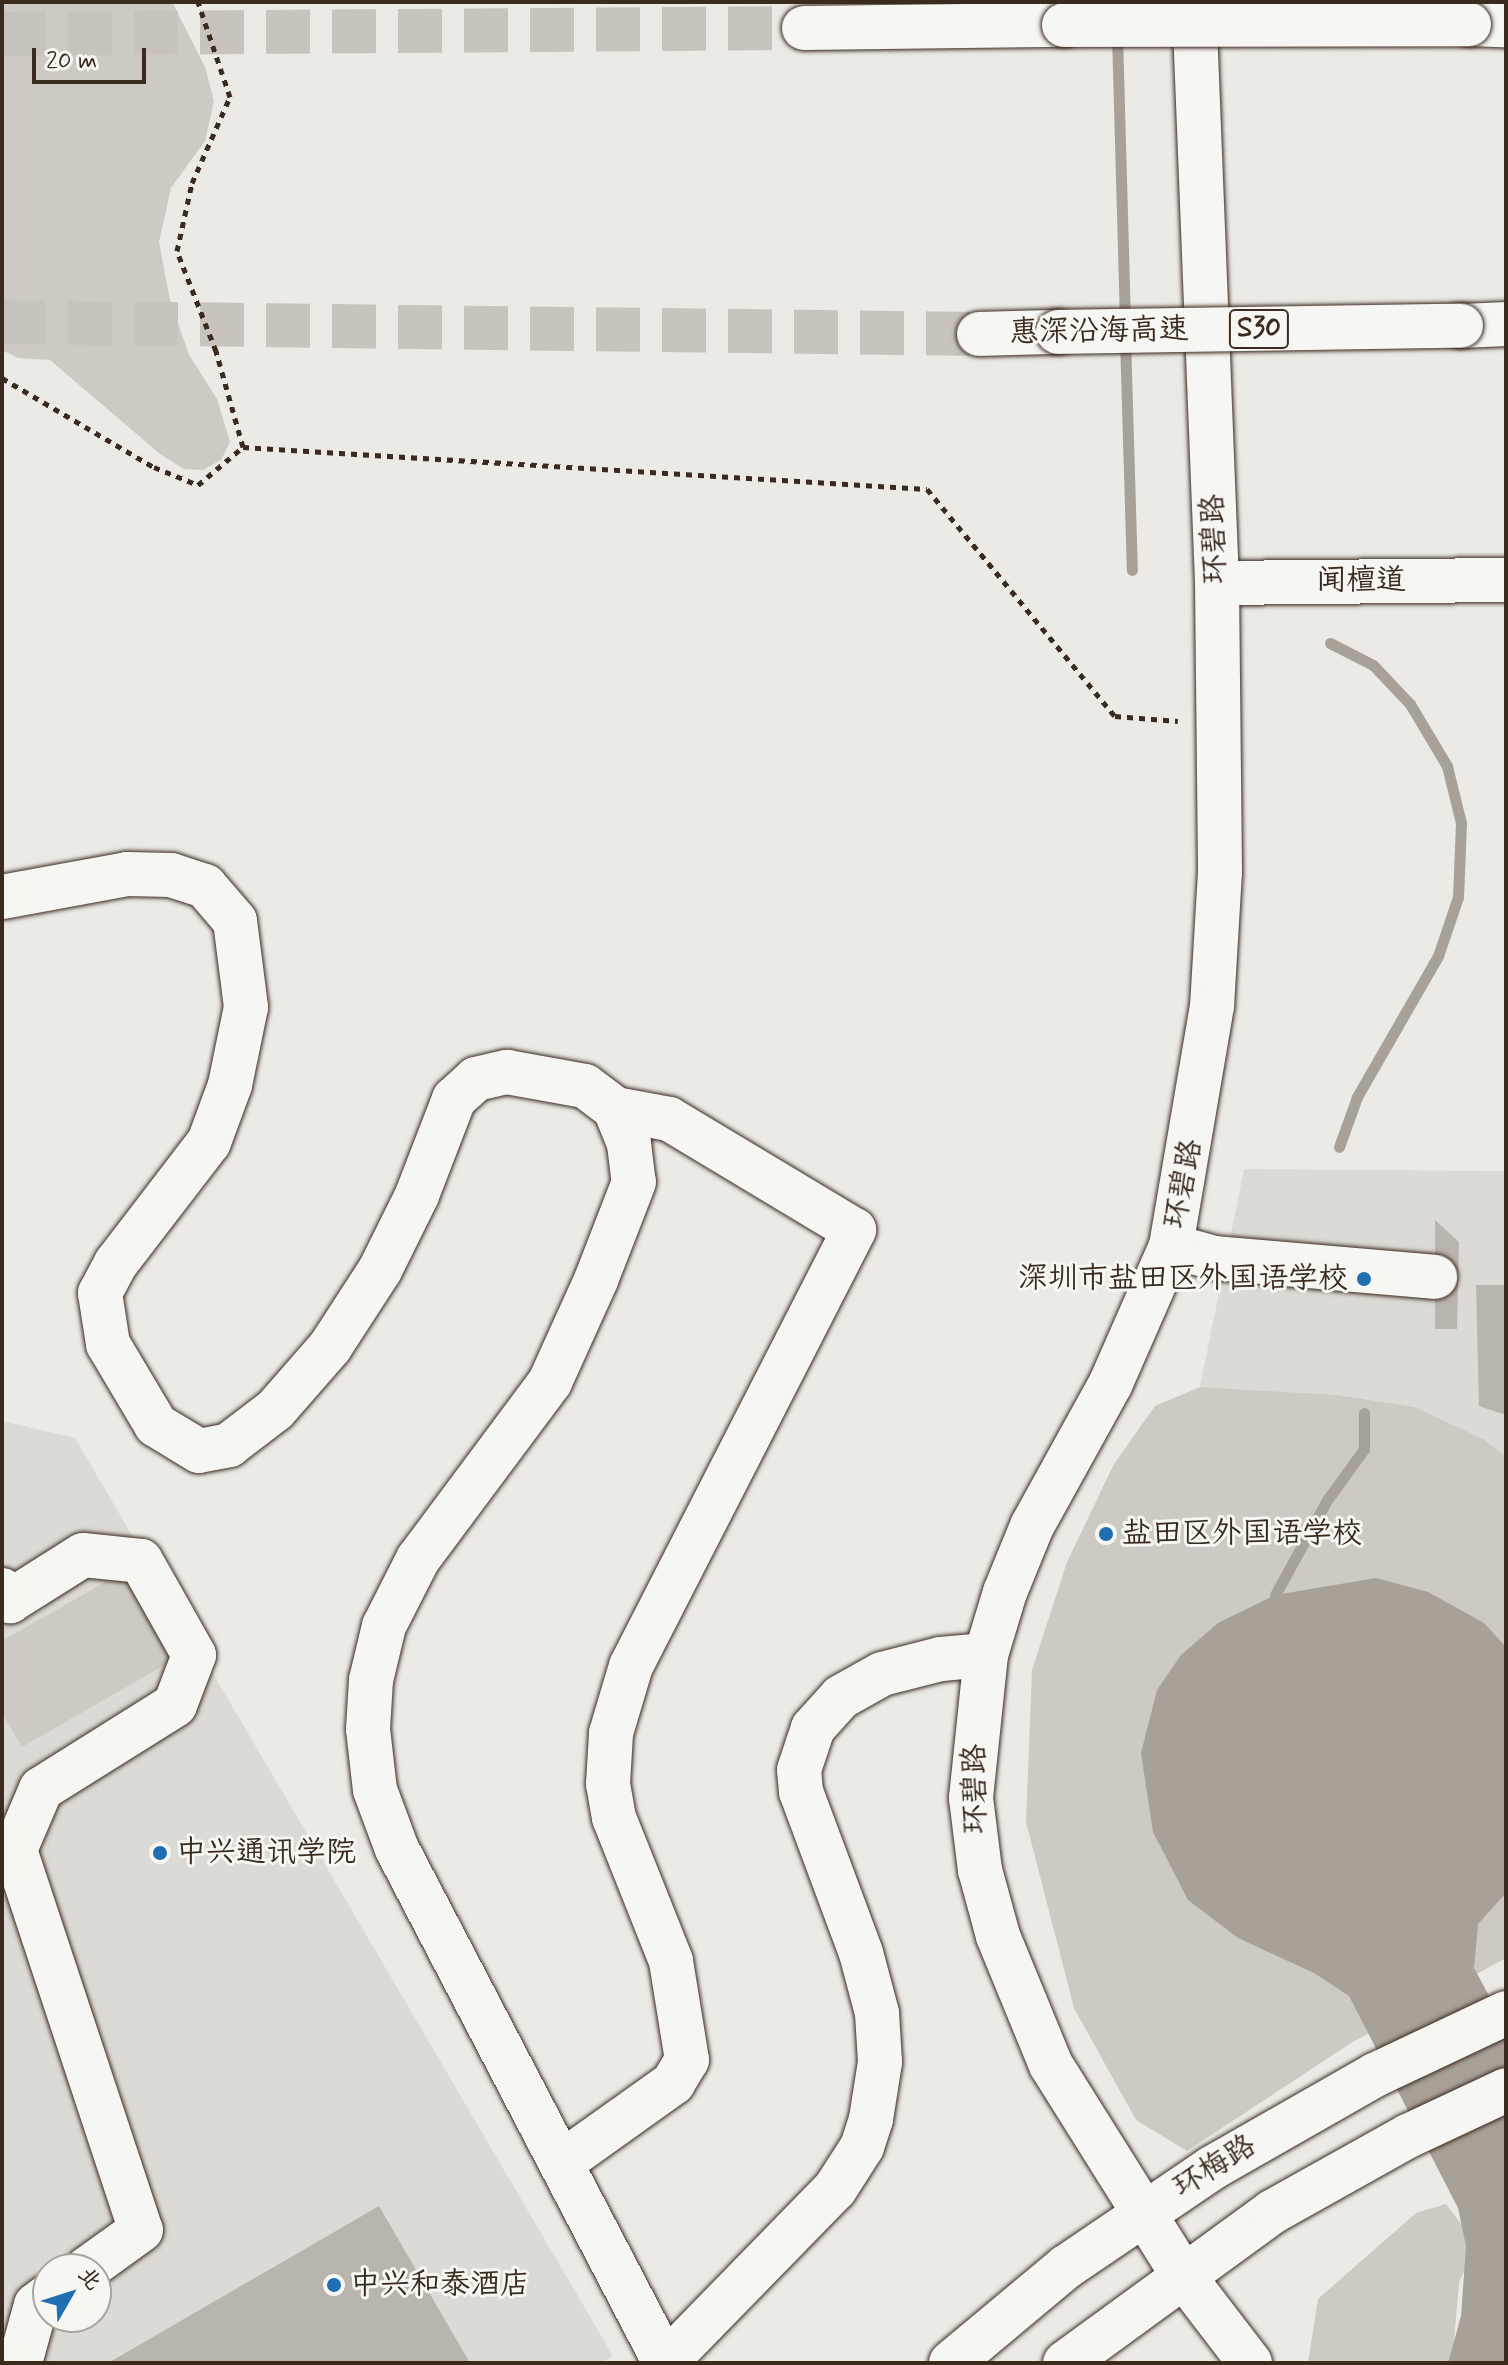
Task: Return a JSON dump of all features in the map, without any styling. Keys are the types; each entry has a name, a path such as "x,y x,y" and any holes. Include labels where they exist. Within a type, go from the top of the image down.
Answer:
{"main road":[{"name":"环碧路","path":"1194,2 1217,583 1220,872 1212,1006 1189,1163 1171,1246 1111,1383 1032,1526 986,1655 971,1798 980,1870 998,1936 1051,2065 1182,2274 1250,2363"},
{"path":"804,28 1487,25"},
{"name":"惠深沿海高速","path":"979,334 1506,324"},
{"name":"闻檀道","path":"1217,583 1506,580"},
{"path":"2,897 127,874 171,875 205,886 235,921 246,1007 230,1085 209,1142 116,1263 100,1293 108,1344 156,1425 199,1451 229,1445 275,1410 330,1347 380,1270 454,1099 476,1079 507,1072 585,1086 615,1109 669,1119 854,1230 631,1666 611,1733 608,1784 614,1818 671,1961 687,2060 673,2083 561,2163"},
{"path":"615,1109 629,1144 634,1182 596,1280 550,1382 418,1559 384,1626 371,1680 369,1716 375,1790 397,1849 665,2363 835,2189 862,2147 871,2119 880,2035 868,1973 801,1792 803,1750 825,1710 860,1685 941,1659 986,1655"},
{"path":"1171,1246 1215,1258 1435,1277"},
{"path":"2,1590 10,1601 83,1555 141,1561 194,1655 175,1705 41,1789 15,1850 141,2230 109,2253"},
{"name":"环梅路","path":"951,2363 1016,2306 1142,2212 1375,2075 1506,2013"},
{"path":"1065,2363 1182,2274 1272,2212 1408,2136 1506,2090"},
{"path":"20,2363 32,2320"}],"path":[{"path":"198,2 230,97 192,183 177,251 216,351 243,447"},
{"path":"2,378 154,467 198,485 243,447 927,489 1115,716 1217,724"}],"shaded area":[{"path":"2,2 172,2 205,67 214,101 205,141 171,188 159,242 170,300 189,355 217,399 230,442 221,460 203,470 184,469 160,454 50,360 18,358 2,350"},
{"name":"深圳市盐田区外国语学校","path":"1244,1169 1506,1171 1506,1457 1485,1440 1415,1407 1338,1395 1200,1387"},
{"path":"1200,1387 1338,1395 1415,1407 1485,1440 1506,1457 1506,1958 1351,2043 1187,2151 1136,2120 1074,2008 1026,1822 1032,1670 1067,1562 1114,1464 1155,1406"},
{"name":"中兴通讯学院","path":"2,1421 75,1438 613,2356 601,2363 2,2363"},
{"path":"133,1566 184,1654 22,1747 2,1713 2,1641"},
{"path":"1376,1578 1428,1592 1484,1623 1506,1647 1506,1893 1478,1924 1474,1968 1506,2027 1506,2363 1448,2363 1461,2316 1466,2246 1458,2208 1349,1996 1314,1973 1238,1938 1188,1900 1153,1832 1141,1753 1157,1690 1181,1655 1218,1623 1275,1595"},
{"path":"1446,2204 1462,2225 1471,2256 1459,2283 1452,2363 1308,2363 1318,2299 1416,2213"}],"building":[{"path":"1435,1220 1459,1242 1457,1329 1435,1329"},
{"path":"1476,1285 1506,1285 1506,1415 1479,1406"},
{"name":"中兴和泰酒店","path":"379,2206 470,2363 108,2363"}],"waterway":[{"path":"1117,35 1125,321"},
{"path":"1125,338 1132,570"},
{"path":"1330,643 1373,665 1410,704 1447,766 1461,823 1458,897 1438,956 1357,1097 1339,1147"},
{"path":"1275,1595 1327,1500 1364,1449 1364,1413"}],"tunnel":[{"path":"2,34 804,28"},
{"path":"2,322 979,334"}],"place":[{"name":"深圳市盐田区外国语学校","path":"1364,1279"},
{"name":"盐田区外国语学校","path":"1106,1534"},
{"name":"中兴通讯学院","path":"160,1853"},
{"name":"中兴和泰酒店","path":"334,2285"}]}
